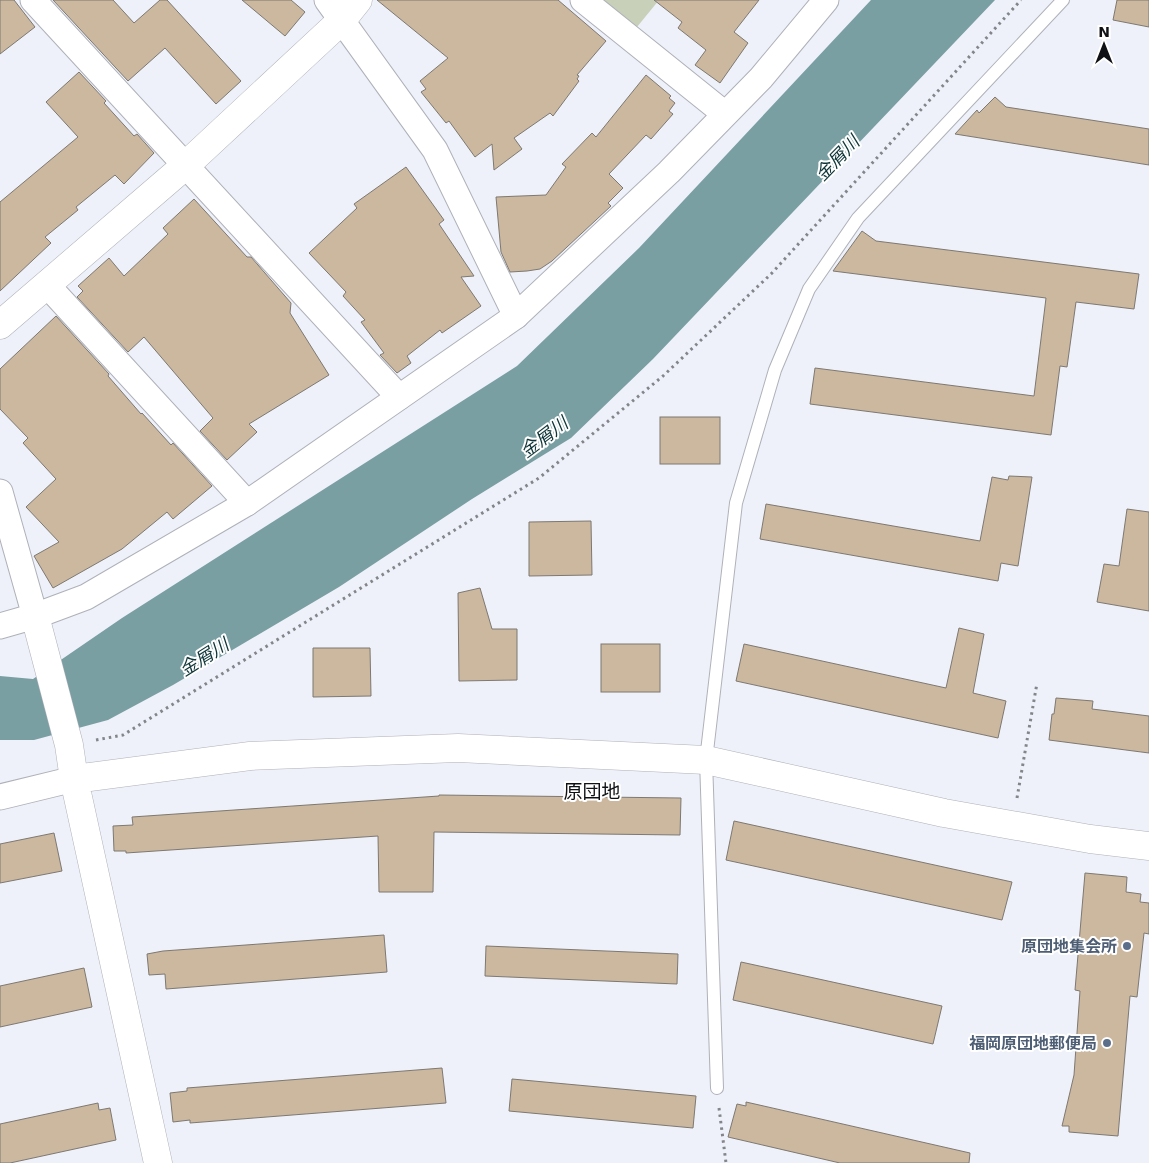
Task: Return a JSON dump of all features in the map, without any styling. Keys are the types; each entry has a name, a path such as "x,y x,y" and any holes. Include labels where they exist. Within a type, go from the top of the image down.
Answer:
{"street":[{"path":"32,0 399,397"},
{"path":"582,0 725,114"},
{"path":"0,626 35,616 86,597 247,503 516,316 669,172 760,78 826,0"},
{"path":"0,326 186,165 342,7 435,150 516,316"},
{"path":"47,285 247,503"},
{"path":"0,492 69,745 74,779 158,1163"},
{"path":"0,797 74,779 250,756 458,748 706,760 944,813 1090,839 1149,846"}],"lane":[{"path":"717,1088 706,760 736,503 775,370 809,289 858,218 1063,0"}],"path":[{"path":"69,745 123,735 539,478 663,376 771,274 1021,0"},
{"path":"1012,825 1037,683"},
{"path":"717,1088 726,1163"}],"green space":[{"path":"601,0 659,0 637,27"}],"water":[{"name":"金屑川","path":"871,0 995,0 653,359 571,438 472,499 339,587 173,685 108,720 34,740 0,740 0,676 33,679 122,618 517,366 639,248"}],"building":[{"path":"0,0 14,0 35,27 0,54"},
{"path":"53,0 113,0 134,23 160,0 167,0 241,81 216,104 165,48 128,81"},
{"path":"242,0 291,0 305,12 285,36"},
{"path":"377,0 558,0 606,41 577,75 579,76 577,79 579,81 553,116 550,113 514,138 522,149 494,170 492,144 475,157 449,121 446,123 421,92 426,89 420,81 448,58"},
{"path":"654,0 759,0 734,32 748,43 720,83 695,65 706,50 678,28 682,22"},
{"path":"1117,0 1149,0 1149,27 1113,20"},
{"path":"79,72 106,101 104,103 134,136 137,134 154,153 124,184 115,175 76,207 78,210 45,237 51,243 0,291 0,202 78,137 46,102"},
{"path":"646,75 671,96 669,98 675,103 669,111 673,114 651,139 646,135 609,174 623,188 608,203 611,206 552,261 540,269 510,272 501,252 496,197 546,195 566,167 562,164 592,133 596,137"},
{"path":"995,97 1006,107 1149,129 1149,165 955,134 977,110 979,113"},
{"path":"406,167 444,220 439,224 474,276 461,277 481,306 442,333 440,330 407,356 411,363 397,373 380,355 384,353 361,322 365,320 343,296 346,292 309,253 357,208 354,204"},
{"path":"194,199 247,257 251,257 291,303 290,313 329,375 249,424 257,432 227,460 200,431 213,418 144,337 128,352 77,297 83,291 78,286 109,258 124,276 168,234 163,228"},
{"path":"862,231 876,241 1139,274 1134,309 1076,302 1067,367 1060,366 1051,435 810,404 815,368 1034,396 1046,298 833,271"},
{"path":"56,316 109,374 108,376 141,414 171,445 173,443 212,486 173,519 167,512 122,549 53,588 34,556 59,542 26,507 56,479 23,443 28,438 0,409 0,369"},
{"path":"660,417 720,417 720,464 660,464"},
{"path":"1009,476 1032,477 1018,566 1001,563 998,581 760,539 766,504 980,541 992,477 1008,480"},
{"path":"1127,509 1149,512 1149,611 1097,602 1104,564 1119,566"},
{"path":"591,521 592,575 529,576 529,522"},
{"path":"480,588 492,629 517,629 517,680 459,681 458,593"},
{"path":"959,628 984,634 973,693 1006,701 998,738 736,681 744,644 946,688"},
{"path":"601,644 660,644 660,692 601,692"},
{"path":"313,648 370,648 371,696 313,697"},
{"path":"1056,698 1093,701 1092,709 1149,716 1149,753 1049,740"},
{"path":"439,795 681,798 680,835 434,832 433,892 379,892 378,836 126,853 126,851 114,851 113,826 133,825 132,817"},
{"path":"734,821 1012,882 1002,920 726,860"},
{"path":"54,833 62,871 0,883 0,844"},
{"path":"1085,873 1127,877 1126,892 1141,894 1140,902 1149,903 1149,934 1144,933 1137,997 1130,996 1118,1136 1069,1132 1069,1126 1062,1126 1074,1075 1080,991 1075,990"},
{"path":"384,935 387,972 166,989 165,974 149,975 147,954 163,951"},
{"path":"486,946 678,954 677,984 485,976"},
{"path":"741,962 942,1006 933,1044 733,1000"},
{"path":"84,968 92,1007 0,1027 0,986"},
{"path":"442,1068 446,1103 190,1123 190,1120 173,1122 170,1093 187,1091 187,1088"},
{"path":"512,1079 696,1096 693,1128 509,1111"},
{"path":"746,1102 970,1153 969,1163 840,1163 728,1137 737,1104 746,1106"},
{"path":"98,1103 99,1110 110,1108 116,1140 10,1163 0,1163 0,1124"}],"place":[{"name":"原団地集会所","path":"1127,946"},
{"name":"福岡原団地郵便局","path":"1107,1043"}],"district":[{"name":"原団地","path":"592,791"}]}
